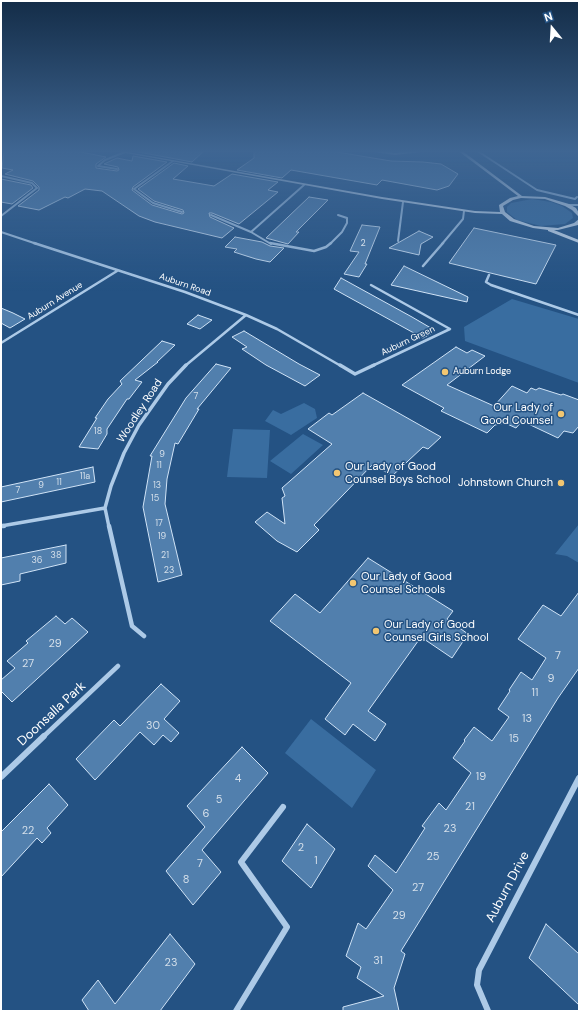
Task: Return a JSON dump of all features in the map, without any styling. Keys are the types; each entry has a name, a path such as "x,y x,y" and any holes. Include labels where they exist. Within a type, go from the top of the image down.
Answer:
{"main road":[{"path":"375,197 464,211 503,213 512,220 522,224 546,229 579,242"},
{"path":"503,213 501,206 505,202 520,197"},
{"path":"526,197 545,198 567,205 579,215"},
{"path":"546,229 558,229 578,224"}],"street":[{"path":"1,216 28,197"},
{"path":"145,197 153,203 182,212"},
{"path":"251,232 290,197"},
{"path":"568,197 575,199 578,197"},
{"path":"398,241 403,202"},
{"path":"567,205 579,206"},
{"path":"423,266 463,219 464,211"},
{"path":"211,214 251,232 272,244 314,251 334,241 347,223 347,218 338,215"},
{"name":"Auburn Road","path":"1,232 79,256 117,271 185,292 246,315 277,328 355,374"},
{"name":"Auburn Avenue","path":"1,343 117,271"},
{"path":"489,275 486,282 491,285 535,302 579,315"},
{"name":"Auburn Green","path":"355,374 450,329 370,285"},
{"name":"Woodley Road","path":"144,636 132,626 105,508 111,486 124,453 139,425 163,389 189,362 246,315"},
{"path":"1,526 105,508"},
{"name":"Doonsalla Park","path":"1,777 118,666"},
{"name":"Auburn Drive","path":"488,1011 477,985 478,970 579,778"},
{"path":"236,1011 287,927 241,862 283,807"}],"shaded area":[{"path":"532,199 551,202 562,206 572,213 573,218 565,224 541,226 517,220 507,212 507,207 511,203"},
{"path":"512,299 579,319 579,383 465,341 464,327"},
{"path":"304,403 315,409 317,418 291,435 265,421 273,410 281,414"},
{"path":"233,429 270,430 267,478 227,477"},
{"path":"303,434 323,445 291,474 270,461"},
{"path":"579,524 579,563 567,556 555,554"},
{"path":"311,719 376,770 352,808 285,753"}],"building":[{"path":"1,197 21,197 12,204 1,202"},
{"path":"30,197 65,197 39,210 18,206"},
{"path":"111,197 142,197 152,205 182,214 184,213 183,210 154,201 149,197 272,197 239,224 209,213 210,217 234,228 222,238 155,222 139,216"},
{"path":"309,197 328,200 296,232 299,232 288,244 266,238"},
{"path":"362,225 380,227 365,264 367,264 359,277 344,274 359,252 350,251"},
{"path":"474,228 556,245 536,284 449,263"},
{"path":"419,231 433,237 421,244 419,255 389,248"},
{"path":"235,237 284,248 270,262 256,259 234,252 237,249 225,247"},
{"path":"404,266 468,297 467,302 391,285"},
{"path":"341,278 436,331 423,338 334,289"},
{"path":"1,308 25,319 10,328 1,323"},
{"path":"198,315 212,320 200,329 187,324"},
{"path":"244,331 320,375 305,386 266,365 242,349 247,347 232,337"},
{"path":"162,341 175,345 158,362 135,380 142,382 129,399 127,399 107,429 107,434 98,449 79,447 97,418 95,418 108,399 122,384 120,381"},
{"path":"456,347 467,353 472,350 485,356 447,385 494,406 512,386 527,393 531,388 536,390 539,388 561,395 563,394 579,400 579,426 573,433 564,431 558,438 522,421 516,428 505,423 495,425 487,433 441,411 444,408 402,385"},
{"path":"216,364 231,368 197,409 199,409 178,444 175,443 167,479 165,504 182,575 158,582 143,507 152,456 150,456 186,398"},
{"name":"Our Lady of Good Counsel Boys School","path":"363,393 441,437 428,449 423,447 392,476 373,464 314,525 319,530 297,552 277,541 255,522 267,512 285,524 282,498 285,496 282,488 332,444 308,429 329,413 332,415"},
{"path":"93,467 95,482 1,502 1,487"},
{"path":"66,545 66,563 20,574 20,581 1,585 1,558"},
{"name":"Our Lady of Good Counsel Girls School","path":"368,558 453,611 447,619 468,634 452,658 421,637 368,711 386,724 375,741 353,724 345,735 325,719 351,683 270,621 295,594 320,613"},
{"path":"579,592 579,668 558,698 401,951 405,954 394,988 399,1011 343,1011 343,1007 384,996 357,978 361,967 346,956 358,923 366,929 393,890 368,866 375,855 396,873 425,828 422,826 439,803 446,810 471,773 453,758 465,741 464,740 474,727 492,741 509,717 498,709 510,691 509,690 521,672 532,680 546,658 518,639 543,605 561,616"},
{"path":"56,616 65,624 72,618 88,632 12,702 1,691 1,680 15,668 7,661 28,643 26,641"},
{"path":"161,684 180,701 164,719 179,733 171,742 163,735 154,745 140,732 95,780 76,759 114,720 120,726"},
{"path":"242,747 268,773 202,850 221,872 193,905 166,871 205,827 187,806"},
{"path":"49,784 68,805 47,828 51,833 42,843 37,838 1,877 1,832"},
{"path":"307,824 335,849 311,888 282,861"},
{"path":"546,924 579,954 579,1005 529,958"},
{"path":"170,934 195,964 160,1011 89,1011 82,1000 98,980 115,1004"}],"place":[{"name":"Auburn Lodge","path":"445,372"},
{"name":"Our Lady of Good Counsel","path":"561,414"},
{"name":"Our Lady of Good Counsel Boys School","path":"337,473"},
{"name":"Johnstown Church","path":"561,483"},
{"name":"Our Lady of Good Counsel Schools","path":"353,583"},
{"name":"Our Lady of Good Counsel Girls School","path":"376,631"}]}
